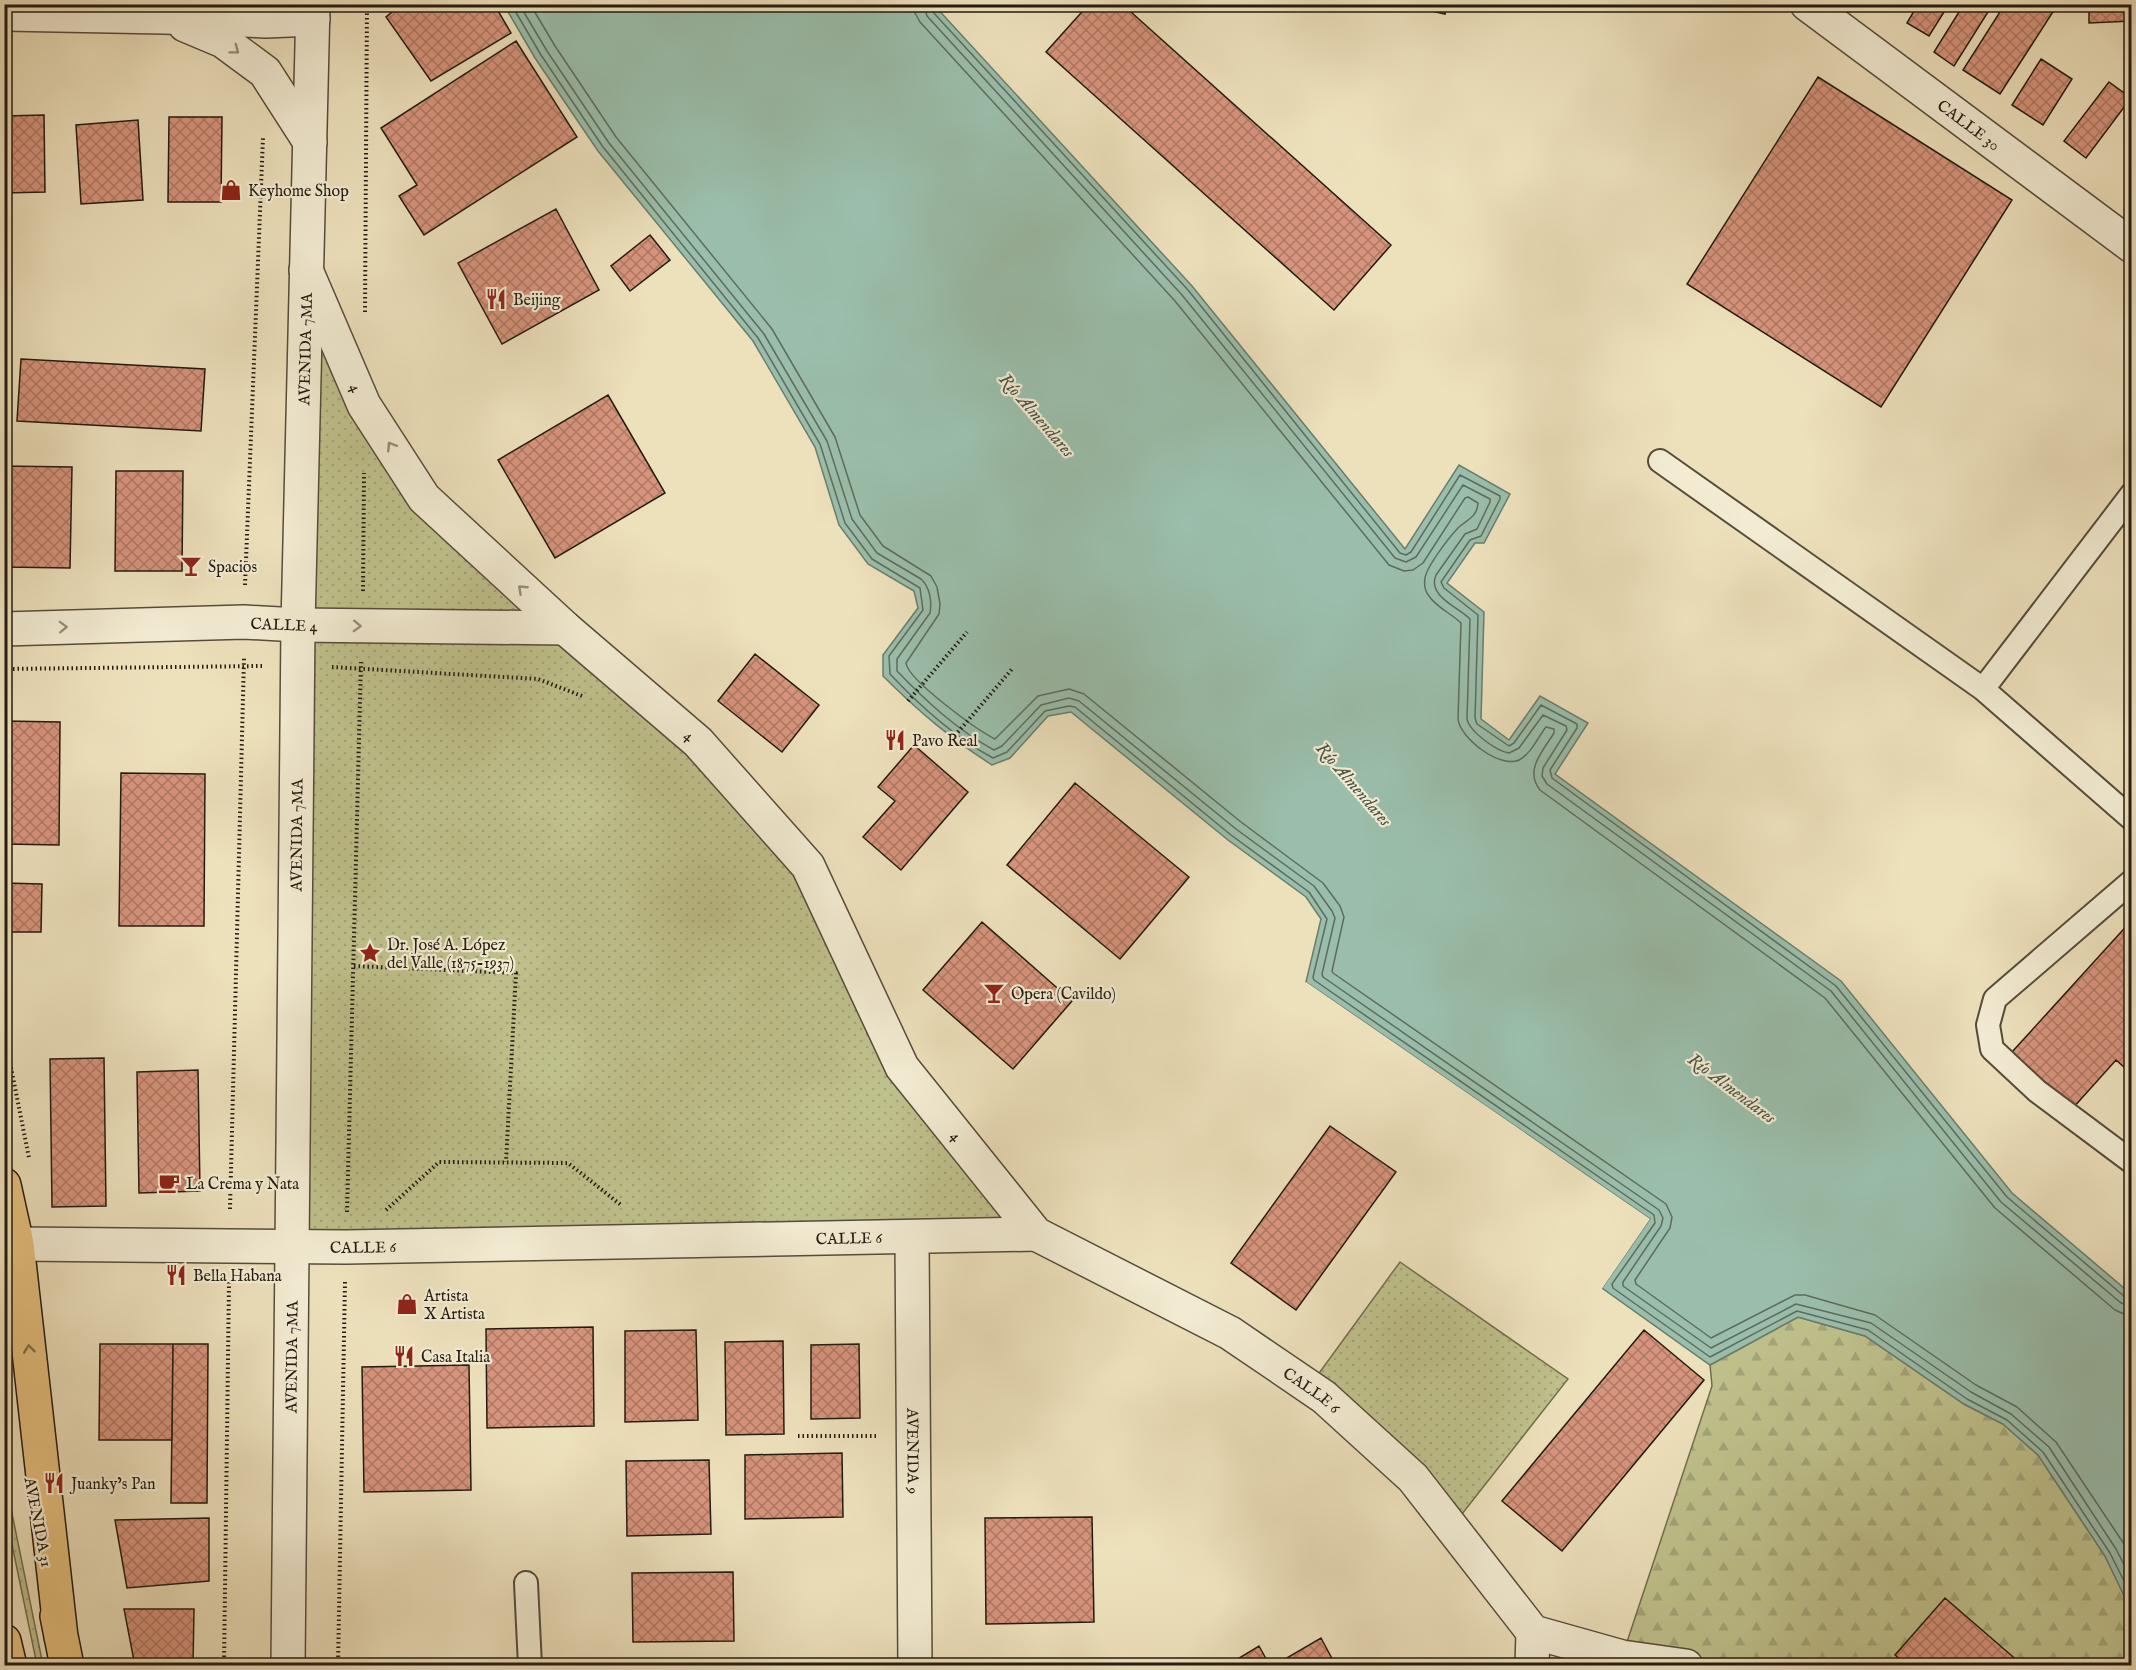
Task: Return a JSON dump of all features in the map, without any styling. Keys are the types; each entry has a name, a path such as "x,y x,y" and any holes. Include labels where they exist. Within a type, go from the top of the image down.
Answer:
{"main road":[{"path":"4,1185 17,1244 64,1651"},
{"name":"AVENIDA 31","path":"4,1343 64,1651"},
{"path":"4,1641 10,1665"}],"street":[{"name":"CALLE 30","path":"1807,4 2132,246"},
{"path":"4,14 266,21 313,12"},
{"name":"AVENIDA 7MA","path":"288,1665 298,625 313,12"},
{"path":"164,17 224,41 266,72 310,142"},
{"name":"4","path":"306,270 364,405 424,498 565,628 698,742 808,866 902,1067 1036,1234"},
{"name":"CALLE 4","path":"4,629 244,622 363,627 565,628"},
{"name":"CALLE 6","path":"17,1244 346,1247 1036,1234 1230,1333 1324,1397 1413,1478 1533,1632"},
{"name":"AVENIDA 9","path":"912,1238 915,1665"},
{"path":"1532,1665 1533,1632 1622,1657 1686,1665"}],"lane":[{"path":"1660,461 1983,689 2132,819"},
{"path":"1983,689 2132,494"},
{"path":"2132,881 1995,999 1988,1025 1992,1049 2037,1091 2132,1162"},
{"path":"526,1583 530,1665"}],"path":[{"path":"365,322 367,4"},
{"path":"224,1665 229,1245 244,622 263,132"},
{"path":"338,1665 346,1247 363,627 364,463"},
{"path":"908,701 966,632"},
{"path":"4,669 243,666 361,668 538,679 582,696"},
{"path":"952,739 1012,669"},
{"path":"354,966 516,973 507,1162"},
{"path":"346,1247 439,1162 568,1163 622,1206"},
{"path":"798,1436 913,1436"}],"green space":[{"path":"306,270 424,498 808,866 902,1067 1036,1234 291,1246"},
{"path":"1400,1262 1568,1379 1451,1528 1309,1387"},
{"path":"1798,1317 1865,1336 1964,1404 2003,1424 2038,1455 2105,1556 2131,1610 2131,1665 1686,1666 1622,1657 1712,1386 1710,1365"},
{"path":"5,1474 43,1665 37,1665 5,1511"}],"water":[{"name":"Río Almendares","path":"504,5 934,5 1192,286 1405,549 1459,465 1510,494 1484,543 1475,543 1447,583 1484,612 1481,719 1509,740 1540,696 1588,723 1555,774 1841,981 2012,1193 2131,1294 2131,1610 2105,1556 2038,1455 2003,1424 1964,1404 1865,1336 1798,1317 1710,1365 1602,1288 1650,1219 1306,982 1321,919 1306,897 1228,840 1071,712 1048,716 1010,758 992,765 935,724 883,676 883,655 918,608 914,591 868,564 839,525 815,447 753,341 598,151 535,58"}],"pier":[{"path":"1306,982 1650,1219 1601,1290 1600,1286 1646,1220 1304,985"}],"building":[{"path":"402,4 494,4 511,33 431,81 386,17"},
{"path":"1089,4 1122,4 1391,245 1334,310 1046,52"},
{"path":"1401,4 1447,4 1445,14"},
{"path":"1918,4 1949,4 1929,36 1907,23"},
{"path":"1964,4 1993,4 1954,66 1934,52"},
{"path":"2005,4 2058,4 2000,94 1963,70"},
{"path":"2089,4 2132,4 2132,21 2089,23"},
{"path":"516,41 577,137 424,235 399,196 417,185 381,128"},
{"path":"2041,59 2072,79 2043,125 2012,105"},
{"path":"1818,77 2012,200 1881,407 1687,284"},
{"path":"2109,82 2131,98 2086,158 2064,141"},
{"path":"44,115 45,192 4,193 4,116"},
{"path":"169,117 222,117 221,202 168,202"},
{"path":"138,120 143,200 81,204 76,125"},
{"path":"556,209 599,290 502,344 458,263"},
{"path":"650,235 670,260 630,291 611,266"},
{"path":"21,359 205,369 201,431 17,421"},
{"path":"608,395 665,493 555,558 498,460"},
{"path":"4,466 72,467 70,568 4,567"},
{"path":"116,471 183,471 182,571 115,571"},
{"path":"755,654 819,705 782,752 718,701"},
{"path":"4,721 60,722 59,845 4,844"},
{"path":"914,745 968,792 901,870 863,837 895,801 878,787"},
{"path":"121,773 205,774 204,926 119,926"},
{"path":"1075,783 1189,877 1120,959 1007,865"},
{"path":"4,883 42,884 41,932 4,932"},
{"path":"2132,920 2132,1074 2116,1060 2073,1108 2012,1052"},
{"path":"982,922 1072,1001 1013,1069 923,990"},
{"path":"104,1058 106,1206 52,1207 50,1059"},
{"path":"198,1070 200,1191 139,1193 137,1072"},
{"path":"1330,1126 1396,1172 1296,1310 1231,1263"},
{"path":"593,1327 594,1426 487,1428 486,1329"},
{"path":"696,1330 698,1420 625,1422 625,1331"},
{"path":"1644,1330 1704,1380 1562,1551 1502,1501"},
{"path":"783,1341 784,1434 726,1435 725,1342"},
{"path":"100,1344 173,1344 172,1440 99,1440"},
{"path":"173,1344 208,1344 207,1503 171,1503"},
{"path":"859,1344 860,1418 811,1419 811,1345"},
{"path":"469,1365 471,1490 364,1492 362,1367"},
{"path":"842,1453 843,1517 745,1519 745,1455"},
{"path":"709,1460 711,1534 627,1536 626,1461"},
{"path":"1092,1517 1094,1622 986,1624 985,1518"},
{"path":"209,1518 209,1581 127,1588 115,1520"},
{"path":"733,1572 734,1641 633,1642 632,1573"},
{"path":"1945,1598 2019,1662 2016,1666 1908,1666 1895,1655"},
{"path":"124,1609 194,1609 193,1666 135,1666"},
{"path":"1321,1638 1336,1666 1273,1666"},
{"path":"1259,1646 1270,1666 1226,1666"}],"place":[{"name":"Keyhome Shop","path":"231,190"},
{"name":"Beijing","path":"496,299"},
{"name":"Spacios","path":"191,566"},
{"name":"Pavo Real","path":"895,740"},
{"name":"Dr. José A. López del Valle (1875-1937)","path":"370,953"},
{"name":"Opera (Cavildo)","path":"994,993"},
{"name":"La Crema y Nata","path":"169,1183"},
{"name":"Bella Habana","path":"176,1275"},
{"name":"Artista X Artista","path":"407,1304"},
{"name":"Casa Italia","path":"404,1356"},
{"name":"Juanky’s Pan","path":"54,1483"}]}
